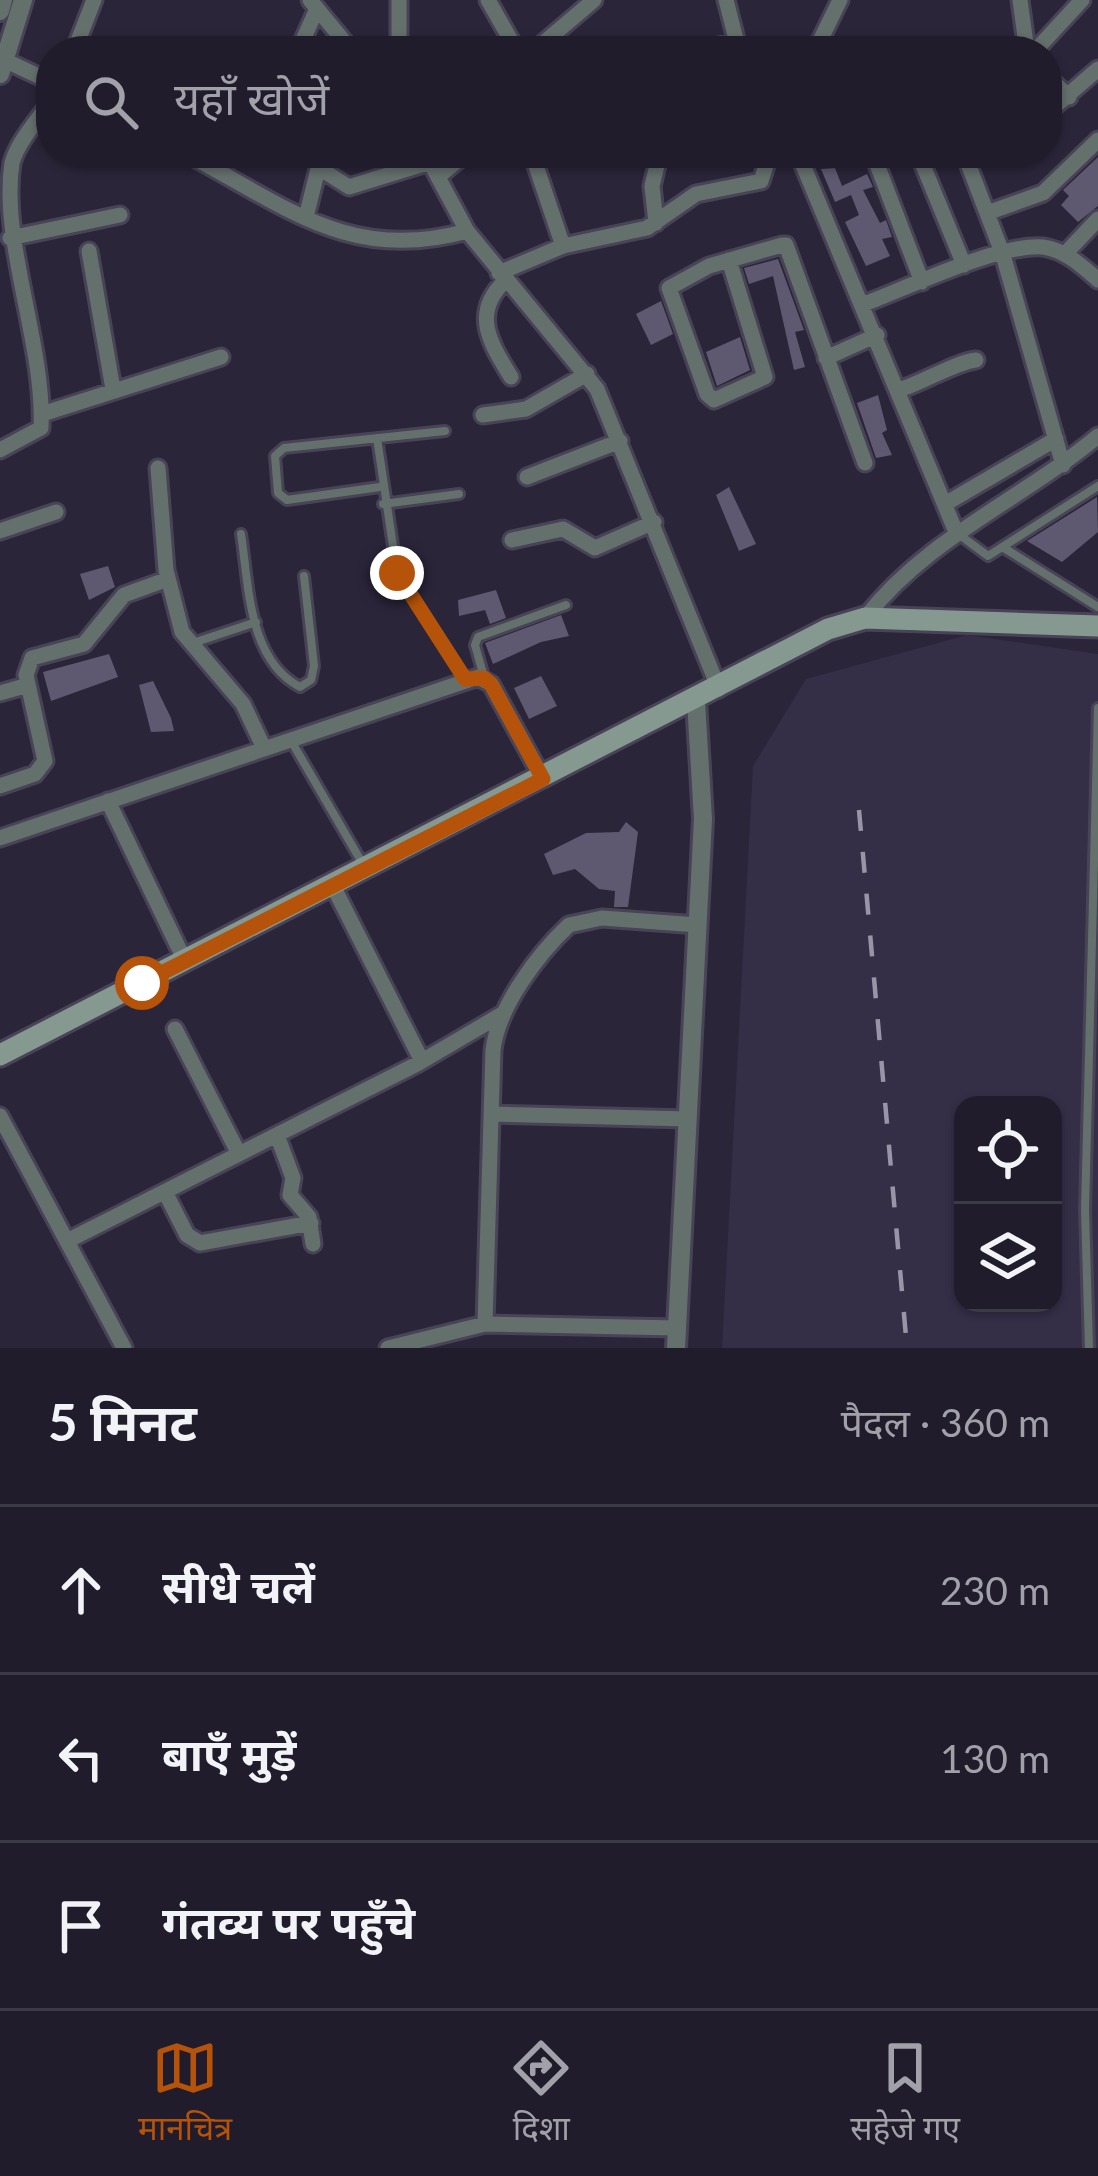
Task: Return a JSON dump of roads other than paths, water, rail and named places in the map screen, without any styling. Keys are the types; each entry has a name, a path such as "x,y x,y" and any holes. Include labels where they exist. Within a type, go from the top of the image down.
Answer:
{"main road":[{"path":"0,1055 828,629 865,618 1098,626"}],"street":[{"path":"0,11 3,0"},
{"path":"23,0 2,63 36,76"},
{"path":"80,36 94,0"},
{"path":"399,0 400,36"},
{"path":"488,0 508,36"},
{"path":"552,36 594,0"},
{"path":"726,0 735,36"},
{"path":"822,36 840,0"},
{"path":"1020,0 1028,36"},
{"path":"1046,36 1082,0"},
{"path":"303,36 313,6"},
{"path":"313,6 339,36"},
{"path":"1062,102 1098,69"},
{"path":"1062,90 1069,97"},
{"path":"0,450 38,433 42,414 10,238 11,164 36,125"},
{"path":"987,213 1043,193 1098,140"},
{"path":"213,168 306,218 386,244 467,230"},
{"path":"306,218 318,168"},
{"path":"328,168 349,187 417,168"},
{"path":"433,168 467,230 502,277 587,374 654,522 686,617 719,689"},
{"path":"537,168 563,246"},
{"path":"656,168 652,186 656,223"},
{"path":"511,377 491,345 486,323 487,302 502,277 563,246 656,223 696,194 760,181 765,168"},
{"path":"803,168 956,532"},
{"path":"879,168 922,282"},
{"path":"924,168 964,265"},
{"path":"970,168 1003,255 1063,465"},
{"path":"10,238 120,215"},
{"path":"1065,254 1098,219"},
{"path":"729,260 766,373 761,381 714,400 707,394 668,291 688,276 729,260 782,244 789,248 865,463"},
{"path":"864,304 964,265 1041,247 1065,254 1098,280"},
{"path":"89,251 113,389"},
{"path":"826,358 877,335"},
{"path":"42,414 221,357"},
{"path":"899,390 944,376 957,363 976,360"},
{"path":"483,416 526,409 587,374"},
{"path":"865,618 893,582 956,532 1063,465 1098,436"},
{"path":"945,504 1056,439"},
{"path":"527,477 620,441"},
{"path":"158,468 168,579 189,644 243,704 263,746"},
{"path":"0,531 56,512"},
{"path":"512,540 563,529 595,548 654,522"},
{"path":"0,786 35,774 45,761 28,685 26,666 32,658 84,644 124,595 168,579"},
{"path":"0,838 465,679 484,678 543,779"},
{"path":"0,693 28,685"},
{"path":"388,1348 485,1324 676,1338 703,819 696,700"},
{"path":"108,801 185,961"},
{"path":"333,886 422,1061"},
{"path":"485,1324 495,1035 504,1013 556,937 584,918 698,925"},
{"path":"67,1241 422,1061 504,1013"},
{"path":"175,1029 239,1154"},
{"path":"494,1114 688,1119"},
{"path":"0,1115 124,1348"},
{"path":"277,1135 293,1178 291,1199 311,1223 313,1244"},
{"path":"165,1192 188,1235 200,1243 311,1223"}],"lane":[{"path":"380,487 287,500 278,493 275,456 284,448 445,431"},
{"path":"377,438 383,504 405,591 465,679"},
{"path":"956,532 981,554 1004,548 1098,486"},
{"path":"383,504 458,494"},
{"path":"241,534 256,622 270,661 294,684 306,685 314,666 304,576"},
{"path":"1004,548 1096,601"},
{"path":"484,678 475,645 478,638 566,605"},
{"path":"189,644 256,622"},
{"path":"1089,1348 1085,1210 1098,708"},
{"path":"290,737 365,869"}],"railway":[{"path":"859,810 907,1348"}]}
